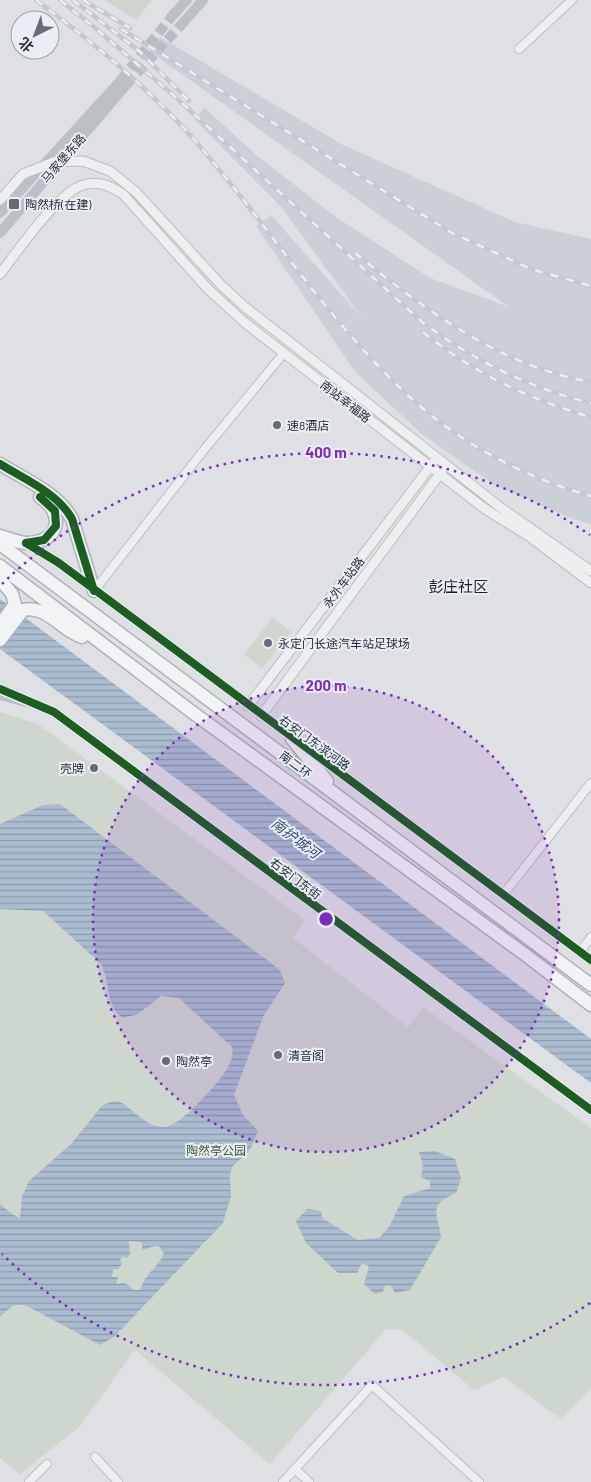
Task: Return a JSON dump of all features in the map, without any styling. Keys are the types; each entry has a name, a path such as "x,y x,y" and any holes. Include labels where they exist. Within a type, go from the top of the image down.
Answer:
{"highway":[{"path":"0,464 55,499 67,509 72,518 94,591"},
{"path":"0,472 43,499 55,511 57,520 51,534 44,540 26,543 0,536"},
{"name":"南二环","path":"0,544 591,985"},
{"name":"南二环","path":"0,566 101,643 591,1005"},
{"path":"0,579 12,594 19,607"},
{"path":"19,607 34,609 48,615 78,636 101,643"},
{"path":"0,625 19,607"},
{"path":"0,640 19,607"},
{"path":"292,739 342,798"}],"main road":[{"path":"172,16 187,0"},
{"path":"182,24 203,0"},
{"name":"马家堡东路","path":"0,213 124,82 0,233"},
{"path":"2,692 38,705"}],"street":[{"path":"519,49 572,0"},
{"path":"0,200 23,174 54,162 83,161 110,171 136,192 222,286 245,307 500,507 591,571"},
{"name":"南站幸福路","path":"0,274 58,201 83,185 100,183 111,186 123,194 208,289 244,322 430,467 591,583"},
{"path":"94,591 203,451 284,353"},
{"name":"永外车站路","path":"248,706 437,458"},
{"name":"永外车站路","path":"261,716 446,465"},
{"name":"右安门东滨河路","path":"26,543 41,550 261,716 591,960"},
{"path":"0,684 2,692"},
{"name":"右安门东街","path":"38,705 54,712 591,1110"},
{"path":"503,895 591,783"},
{"path":"580,952 591,938"},
{"path":"282,1482 372,1385 479,1482"},
{"path":"95,1457 118,1482"},
{"path":"30,1482 47,1464"},
{"path":"295,1469 310,1482"}],"shaded area":[{"path":"160,37 343,145 515,222 591,239 591,524 575,520 493,484 423,435 356,373 256,226 271,215 363,319 282,208 195,120 204,107 256,155 336,217 430,278 509,307 149,51"}],"green space":[{"path":"104,0 152,0 136,20"},
{"name":"永定门长途汽车站足球场","path":"273,617 291,632 262,669 244,654"},
{"name":"陶然亭公园","path":"0,712 38,724 305,920 293,938 408,1027 423,1007 591,1128 591,1389 561,1419 504,1377 474,1390 403,1330 386,1329 270,1464 135,1350 79,1427 20,1474 0,1458"}],"water":[{"name":"南护城河","path":"0,599 591,1039 591,1083 0,649"},
{"path":"60,804 280,970 285,983 263,1017 234,1095 243,1115 258,1131 250,1150 232,1167 230,1175 231,1196 223,1223 114,1337 100,1345 25,1305 14,1305 0,1316 0,1204 20,1218 22,1197 29,1181 71,1144 102,1106 108,1103 118,1102 124,1104 158,1127 171,1125 179,1120 206,1095 227,1069 232,1057 232,1047 179,998 161,996 138,1014 123,1018 117,1013 110,1000 101,964 43,911 0,909 0,824 43,805","holes":["129,1241 142,1242 142,1250 155,1246 160,1247 164,1254 161,1259 142,1284 140,1290 134,1290 125,1283 116,1284 118,1277 112,1277 113,1269 118,1269 122,1264 120,1260 123,1256 127,1258 130,1255"]},
{"path":"435,1151 455,1159 461,1178 456,1193 441,1201 438,1205 437,1215 441,1237 410,1290 395,1293 391,1286 385,1285 383,1292 375,1294 364,1284 369,1266 362,1263 357,1273 338,1273 306,1243 296,1221 307,1209 321,1211 322,1218 358,1240 379,1238 389,1227 404,1196 430,1188 430,1181 421,1177 423,1165 419,1152"}],"tunnel":[{"path":"121,80 172,16"},
{"path":"127,84 182,24"}],"railway":[{"path":"36,0 116,64 154,98 190,135 359,345 421,407 459,436 501,460 545,481 591,496"},
{"path":"60,0 172,94 422,322 461,349 502,371 568,397 591,403"},
{"path":"73,0 139,51 189,101"},
{"path":"83,0 130,28"},
{"path":"121,29 452,233 531,269 591,286"},
{"path":"355,253 436,315 465,333 526,363 558,374 591,382"},
{"path":"423,332 461,360 503,383 546,402 591,417"}],"cycle path":[{"path":"0,464 40,487 66,510 72,519 94,591"},
{"path":"26,543 44,540 56,526 55,511 40,497"},
{"path":"26,543 59,563 591,960"},
{"path":"0,689 54,712 591,1110"}],"place":[{"name":"陶然桥(在建)","path":"14,204"},
{"name":"速8酒店","path":"277,425"},
{"name":"永定门长途汽车站足球场","path":"268,643"},
{"name":"壳牌","path":"94,768"},
{"name":"清音阁","path":"278,1055"},
{"name":"陶然亭","path":"166,1061"}],"district":[{"name":"彭庄社区","path":"458,586"}]}
